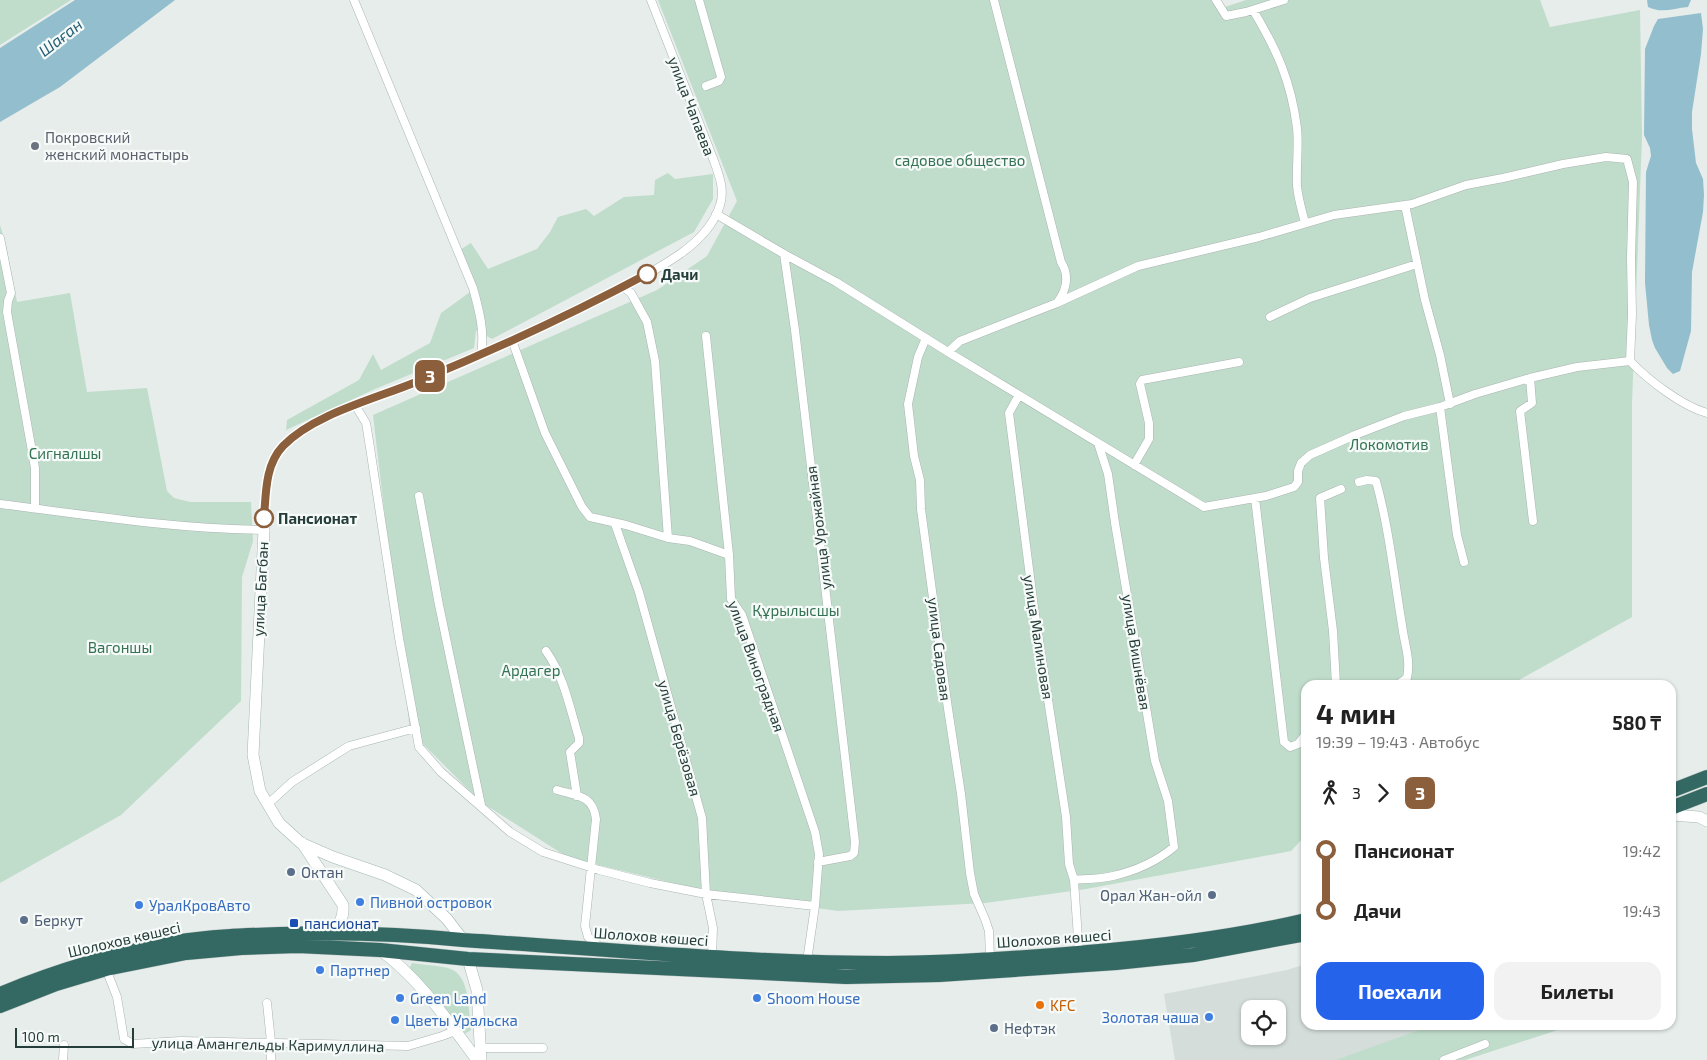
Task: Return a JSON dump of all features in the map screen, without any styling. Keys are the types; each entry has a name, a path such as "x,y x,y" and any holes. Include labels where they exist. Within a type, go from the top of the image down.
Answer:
{"highway":[{"path":"1676,789 1707,777"},
{"path":"1676,806 1707,794"},
{"name":"Шолохов көшесі","path":"0,994 38,978 82,965 176,942 216,937 329,933 420,936 712,957 888,963 1080,953 1201,940 1301,921"},
{"name":"Шолохов көшесі","path":"0,1006 56,984 106,969 186,953 241,948 298,946 380,950 468,959 827,976 939,975 1038,969 1193,955 1301,935"},
{"path":"464,940 468,959"}],"street":[{"path":"354,0 473,288 480,314 483,340 481,354"},
{"name":"улица Чапаева","path":"651,0 720,179 721,198 716,214"},
{"path":"699,0 720,76 719,81 706,86"},
{"path":"994,0 1061,262 1066,270 1065,292 1057,304"},
{"path":"1216,0 1226,16 1284,0"},
{"path":"1253,10 1282,63 1291,92 1297,129 1297,187 1305,224"},
{"path":"948,352 960,341 1057,304 1138,266 1259,237 1334,215 1405,205 1466,185 1606,156 1627,159 1633,182 1630,361 1643,375 1672,395 1707,413"},
{"path":"1405,205 1450,404"},
{"path":"716,214 836,282 1204,507 1255,498 1294,487 1298,482 1298,471 1301,463 1310,455 1354,434 1404,416 1450,404 1475,394 1530,378 1577,366 1630,361"},
{"name":"улица Багбан","path":"464,940 448,919 416,890 385,875 333,857 301,842 280,823 260,791 253,755 264,530 269,472 276,456 300,432 324,419 481,354 623,287 681,253 702,235 716,214"},
{"path":"0,238 11,293 6,312 35,468 35,508"},
{"name":"улица Урожайная","path":"784,254 795,330 856,842 854,853 850,856 818,862"},
{"path":"1270,317 1310,298 1417,264"},
{"path":"623,287 631,293 647,322 655,361 668,538"},
{"name":"улица Виноградная","path":"706,336 732,599 742,614 815,832 819,854 815,906 807,961"},
{"name":"улица Садовая","path":"926,338 918,356 908,404 914,456 920,480 922,509 970,874 974,894 986,919 989,931 990,959"},
{"path":"512,340 545,433 582,507 590,517 626,525 668,538 690,541 729,555"},
{"path":"1134,465 1149,438 1149,422 1140,384 1142,380 1239,362"},
{"path":"1530,378 1532,404 1520,411 1534,521"},
{"name":"улица Малиновая","path":"1019,395 1009,413 1034,608 1066,817 1069,864 1074,880 1080,953"},
{"path":"355,406 366,423 399,638 420,747 441,772 510,832 543,852 650,883 706,894 815,906"},
{"path":"1440,407 1457,535 1464,562"},
{"name":"улица Вишнёвая","path":"1074,880 1113,876 1138,868 1163,856 1174,847 1168,801 1155,761 1114,523 1108,474 1098,443"},
{"path":"1359,482 1367,480 1376,481 1388,535 1410,665 1407,678 1404,680"},
{"path":"1336,680 1333,631 1324,558 1320,498 1341,489"},
{"path":"420,496 439,605 481,805"},
{"path":"1255,498 1284,742 1290,747 1298,744 1301,740"},
{"path":"0,504 155,523 264,530"},
{"name":"улица Берёзовая","path":"616,524 639,592 702,818 706,894 713,928 712,957"},
{"path":"546,651 562,680 579,738 579,743 570,752 577,796"},
{"path":"268,804 292,782 349,746 416,728"},
{"path":"557,790 586,798 592,803 595,810 596,819 585,926 588,937 602,949"},
{"path":"1676,815 1699,817 1707,821"},
{"path":"301,842 343,905 344,915 340,923 329,933"},
{"path":"380,950 394,960 409,975 477,1060"},
{"path":"468,959 477,990 481,1060"},
{"name":"улица Амангельды Каримуллина","path":"106,969 117,997 124,1040 133,1044 181,1041 408,1046 455,1031"},
{"path":"267,1003 271,1060"},
{"path":"1444,1060 1485,1044"},
{"path":"63,1060 64,1045"},
{"path":"480,1048 543,1048"}],"shaded area":[{"name":"Золотая чаша","path":"1301,966 1301,1030 1439,1030 1367,1060 1175,1060 1164,994"}],"green space":[{"path":"0,0 71,0 0,45"},
{"path":"658,0 1219,0 1222,8 1246,0 1540,0 1550,27 1640,10 1642,137 1632,403 1632,617 1519,680 1301,680 1301,840 1291,851 1086,889 985,903 838,911 723,895 569,858 481,802 410,731 373,415 657,290 707,256 737,201"},
{"path":"668,173 675,179 713,174 713,199 694,232 492,339 476,330 474,348 375,389 286,430 287,420 359,380 373,354 381,370 430,343 441,313 477,287 460,250 471,243 488,269 537,249 550,232 558,217 586,209 594,216 624,197 654,195 655,180"},
{"name":"Вагоншы","path":"0,225 6,245 17,302 70,293 87,392 147,388 167,491 174,498 190,502 251,502 253,541 242,577 241,701 121,815 0,883"},
{"path":"412,963 448,968 461,978 467,994 471,1030 466,1033 461,1032 411,972 410,967"},
{"path":"1419,1030 1558,1030 1465,1060 1336,1060"}],"water":[{"name":"Шаған","path":"75,0 175,0 60,87 0,122 0,48"},
{"path":"1647,0 1691,0 1688,7 1658,10 1648,7"},
{"path":"1701,13 1703,29 1692,112 1692,129 1696,163 1703,179 1703,212 1692,272 1691,331 1680,371 1673,374 1667,368 1652,340 1645,283 1646,172 1651,156 1650,148 1644,135 1645,49 1658,19"}],"bus line":[{"name":"3","path":"264,518 269,472 276,456 300,432 324,419 512,340 647,274"}],"place":[{"name":"Покровский женский монастырь","path":"35,146"},
{"name":"Дачи","path":"647,274"},
{"name":"Пансионат","path":"264,518"},
{"name":"Октан","path":"291,872"},
{"name":"Орал Жан-ойл","path":"1212,895"},
{"name":"Пивной островок","path":"360,902"},
{"name":"УралКровАвто","path":"139,905"},
{"name":"Беркут","path":"24,920"},
{"name":"пансионат","path":"294,923"},
{"name":"Партнер","path":"320,970"},
{"name":"Green Land","path":"400,998"},
{"name":"Shoom House","path":"757,998"},
{"name":"KFC","path":"1040,1005"},
{"name":"Золотая чаша","path":"1209,1017"},
{"name":"Цветы Уральска","path":"395,1020"},
{"name":"Нефтэк","path":"994,1028"}],"park label":[{"name":"садовое общество","path":"960,160"},
{"name":"Локомотив","path":"1389,444"},
{"name":"Сигналшы","path":"65,453"},
{"name":"Құрылысшы","path":"796,610"},
{"name":"Ардагер","path":"531,670"}]}
